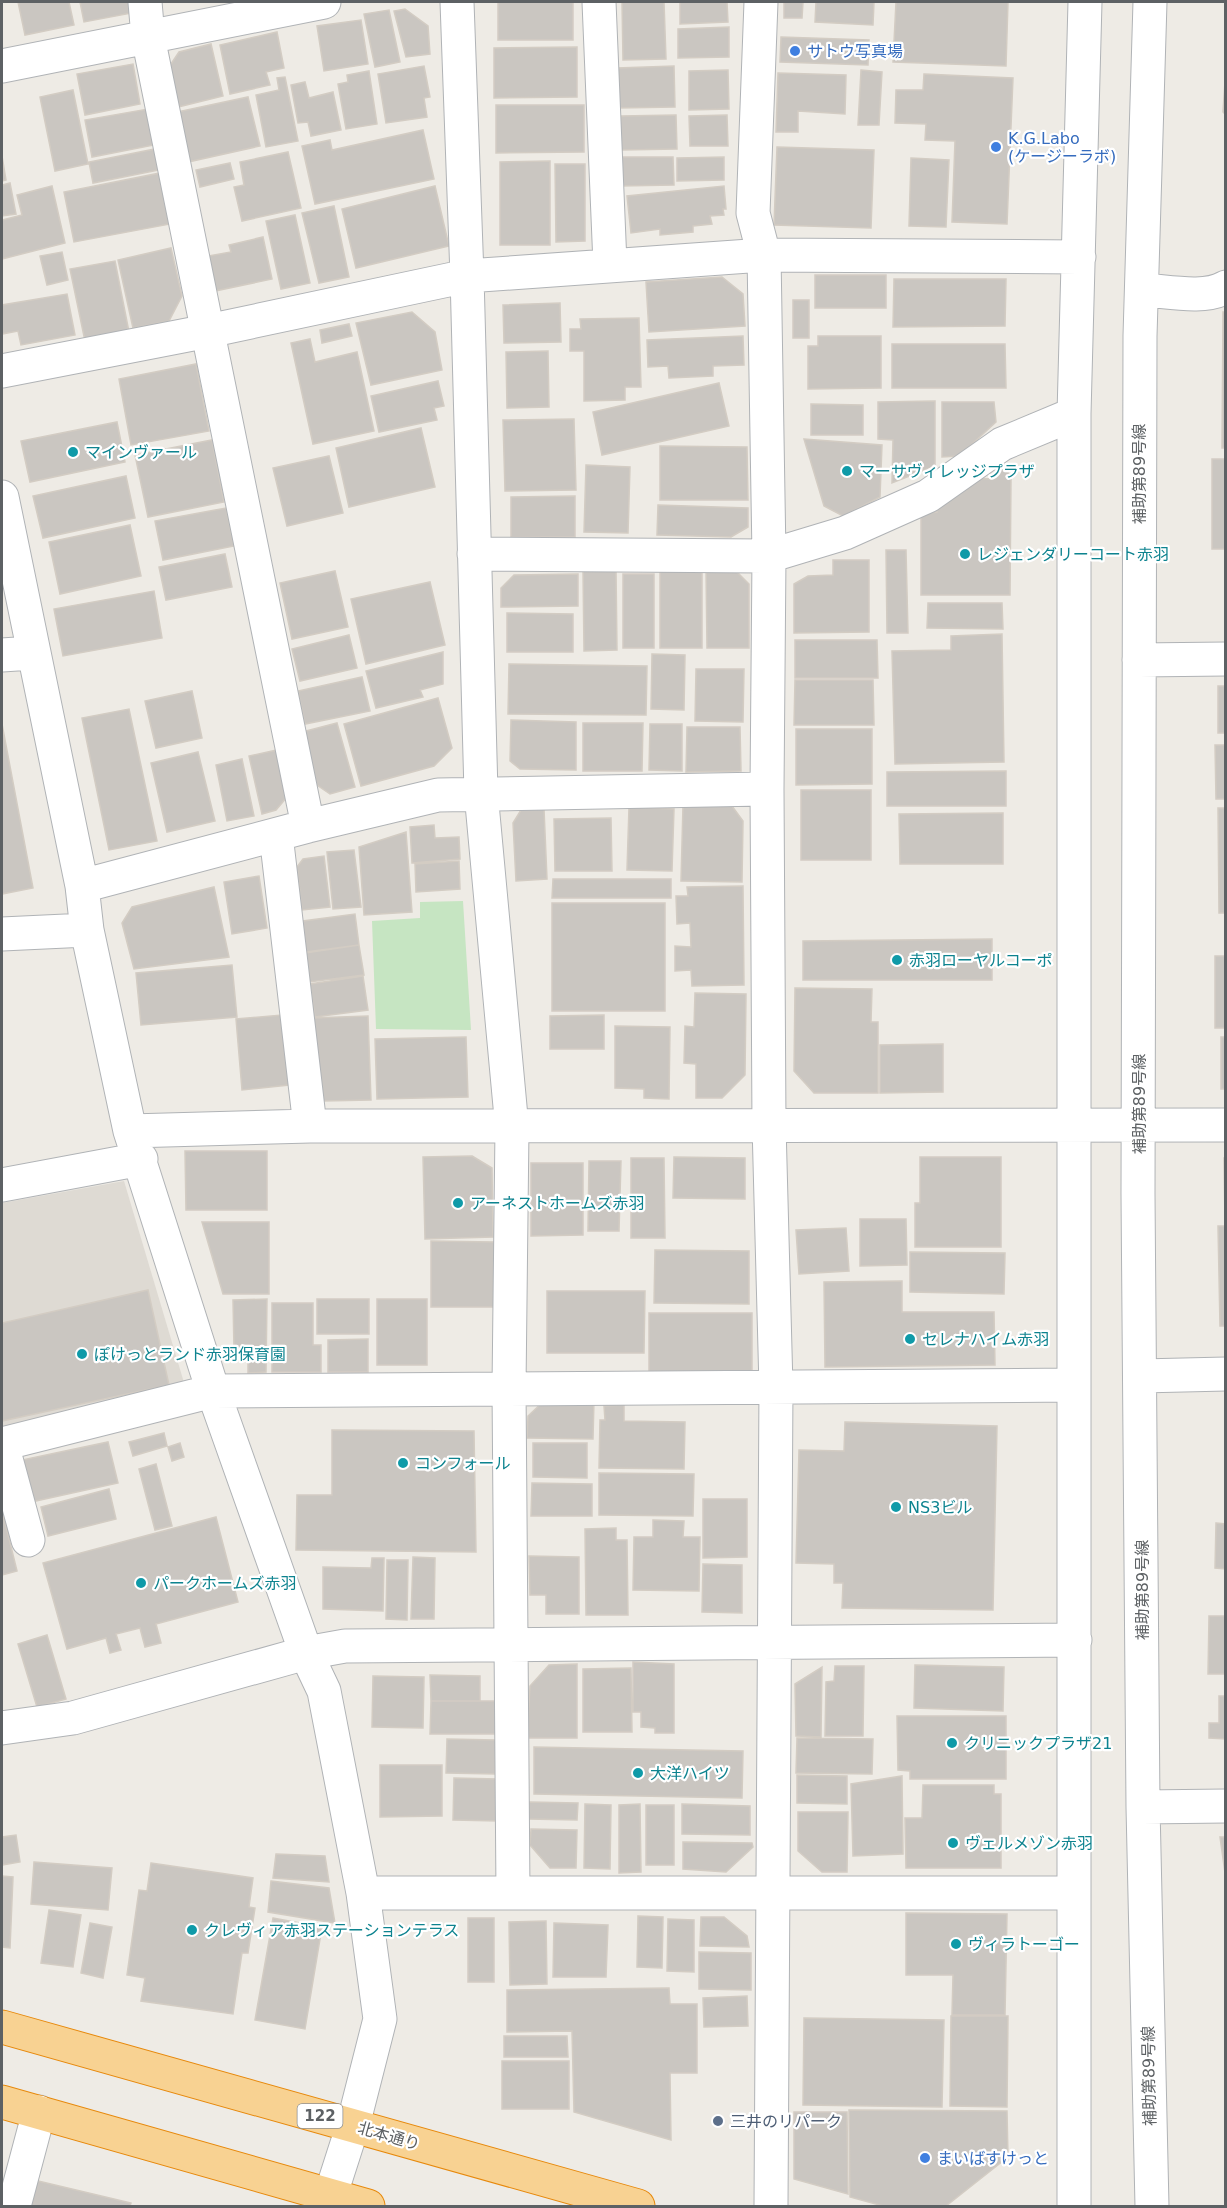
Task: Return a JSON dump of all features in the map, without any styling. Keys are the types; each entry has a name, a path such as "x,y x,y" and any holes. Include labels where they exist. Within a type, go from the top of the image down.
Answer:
{"highway":[{"name":"北本通り","path":"2,2027 638,2206"},
{"path":"2,2102 329,2201 368,2206"}],"street":[{"path":"145,2 148,37 308,826"},
{"path":"2,66 324,2"},
{"path":"457,2 481,793 512,1128 509,1388 513,1893"},
{"path":"599,2 610,264"},
{"path":"761,2 753,213 764,255 769,556 767,789 769,1125 776,1387 772,1643 771,2206"},
{"path":"1074,2206 1076,1126 1074,414 1085,2"},
{"name":"補助第89号線","path":"1150,2 1142,290 1138,1125 1143,1807 1152,2206"},
{"path":"2,371 208,331 467,276 610,264 764,255 1079,257"},
{"path":"1142,290 1197,293 1218,292 1226,287"},
{"path":"474,554 769,556 845,533 928,496 1002,444 1074,414"},
{"path":"2,497 16,654 82,886 87,930 136,1145 213,1391 306,1653 324,1691 363,1893 380,2019 353,2125 329,2201"},
{"path":"1139,660 1226,659"},
{"path":"82,886 308,826 438,795 767,789"},
{"path":"276,835 310,1126"},
{"path":"2,934 87,930"},
{"path":"2,1185 136,1145 310,1126 512,1128 769,1125 1226,1125"},
{"path":"1141,1376 1226,1374"},
{"path":"28,1540 2,1444 213,1391 1074,1385"},
{"path":"2,1728 73,1718 306,1653 345,1646 1075,1640"},
{"path":"1143,1807 1226,1806"},
{"path":"363,1893 1074,1893"},
{"path":"14,2206 39,2112"}],"shaded area":[{"path":"124,1181 185,1386 2,1430 2,1203"}],"green space":[{"path":"463,901 471,1030 376,1029 372,921 420,918 420,902"}],"building":[{"path":"18,2 69,2 74,25 25,35"},
{"path":"80,2 135,2 137,12 84,22"},
{"path":"498,2 573,2 573,40 498,40"},
{"path":"622,2 664,2 666,59 623,60"},
{"path":"680,2 727,2 728,22 680,24"},
{"path":"784,2 803,2 802,18 784,18"},
{"path":"816,2 874,2 873,25 815,22"},
{"path":"896,2 1008,2 1006,66 893,62"},
{"path":"405,9 428,26 430,54 406,57 394,11"},
{"path":"389,10 400,62 375,67 364,14"},
{"path":"361,20 368,64 324,71 317,26"},
{"path":"729,27 729,57 678,58 678,29"},
{"path":"277,32 284,68 266,72 270,85 230,94 220,45"},
{"path":"781,37 869,40 868,65 780,62"},
{"path":"211,44 223,96 178,107 169,67 179,52"},
{"path":"577,47 577,97 494,98 494,48"},
{"path":"133,64 140,104 85,115 77,74"},
{"path":"424,66 430,97 424,98 427,117 386,123 378,74"},
{"path":"674,66 675,107 618,108 617,68"},
{"path":"1226,67 1226,115 1223,112"},
{"path":"728,70 729,109 689,110 689,71"},
{"path":"861,70 882,72 879,125 858,125"},
{"path":"369,71 377,124 346,129 338,84 348,82 347,75"},
{"path":"778,73 846,75 845,114 798,111 798,132 776,132"},
{"path":"924,74 1013,78 1007,224 952,222 955,141 925,140 926,124 895,123 896,90 923,90"},
{"path":"285,77 298,141 266,147 256,95 279,90 277,78"},
{"path":"305,82 309,98 333,92 341,130 311,136 308,122 298,123 291,85"},
{"path":"73,90 88,164 55,171 40,97"},
{"path":"248,97 260,146 188,162 177,112"},
{"path":"496,105 584,105 584,152 496,153"},
{"path":"148,109 154,145 92,157 85,120"},
{"path":"676,115 677,149 621,150 621,116"},
{"path":"727,115 728,146 690,146 689,116"},
{"path":"423,130 434,179 315,204 302,146 330,140 332,150"},
{"path":"777,147 874,150 871,228 774,225"},
{"path":"155,149 159,170 93,183 89,162"},
{"path":"288,152 301,208 242,221 234,187 244,185 240,162"},
{"path":"2,156 6,180 2,181"},
{"path":"620,157 673,157 674,185 620,186"},
{"path":"724,157 724,180 677,181 677,158"},
{"path":"911,158 949,160 946,227 909,226"},
{"path":"550,161 550,245 500,245 500,162"},
{"path":"230,163 234,179 200,187 196,170"},
{"path":"555,164 585,164 585,241 556,242"},
{"path":"160,173 170,224 74,242 64,192"},
{"path":"10,183 16,214 2,216 2,185"},
{"path":"52,186 65,243 2,259 2,220 22,215 17,195"},
{"path":"435,186 449,246 356,268 342,209"},
{"path":"724,186 726,209 723,209 724,215 710,216 712,224 693,226 693,232 660,235 660,229 631,233 627,196"},
{"path":"334,206 349,277 319,283 302,213"},
{"path":"295,215 310,283 281,289 266,221"},
{"path":"263,237 272,279 215,291 208,256 231,252 229,245"},
{"path":"171,248 182,296 169,321 133,328 118,260"},
{"path":"62,252 68,280 47,285 40,256"},
{"path":"115,261 129,332 85,341 70,269"},
{"path":"815,275 886,275 886,308 815,308"},
{"path":"722,277 743,294 745,326 649,332 646,282"},
{"path":"894,279 1006,279 1005,326 893,327"},
{"path":"67,294 75,335 21,345 18,331 2,334 2,305"},
{"path":"793,300 809,300 809,338 793,338"},
{"path":"560,303 561,342 504,343 503,305"},
{"path":"412,312 435,332 442,370 371,385 356,323"},
{"path":"1223,312 1226,312 1226,448 1222,448"},
{"path":"639,318 641,387 625,387 625,400 584,401 584,351 570,351 570,329 581,329 580,319"},
{"path":"349,324 352,336 322,343 320,330"},
{"path":"743,336 744,365 713,366 713,376 669,378 668,366 648,367 647,340"},
{"path":"818,336 881,336 881,388 808,389 808,346 818,346"},
{"path":"310,339 315,362 357,352 374,431 313,444 291,343"},
{"path":"892,344 1005,344 1006,388 892,388"},
{"path":"548,351 549,407 507,408 506,352"},
{"path":"196,364 209,431 131,445 119,379"},
{"path":"438,381 444,406 434,408 437,420 379,432 371,396"},
{"path":"719,383 729,426 602,455 593,412"},
{"path":"935,401 935,466 892,483 893,440 878,439 878,402"},
{"path":"942,402 994,402 996,422 959,456 942,457"},
{"path":"811,404 863,405 863,435 811,435"},
{"path":"574,419 576,490 505,491 503,420"},
{"name":"マインヴァール","path":"117,422 125,462 30,482 21,441"},
{"path":"421,428 435,487 349,507 336,448"},
{"name":"マーサヴィレッジプラザ","path":"804,439 882,445 880,497 843,516 824,506"},
{"path":"212,440 224,502 148,517 135,455"},
{"path":"660,446 747,447 748,500 660,500"},
{"path":"329,456 343,513 287,526 273,468"},
{"path":"1212,459 1226,459 1226,549 1212,549"},
{"name":"レジェンダリーコート赤羽","path":"1005,464 1011,479 1010,595 921,595 921,514 937,512 937,503 974,478 991,479"},
{"path":"586,465 630,467 628,533 584,532"},
{"path":"126,476 135,518 43,538 33,496"},
{"path":"575,496 575,537 511,537 511,497"},
{"path":"658,505 748,508 748,527 731,537 657,535"},
{"path":"226,508 234,546 163,560 155,521"},
{"path":"130,525 141,576 60,594 49,542"},
{"path":"886,550 906,550 908,633 887,633"},
{"path":"225,554 232,587 166,600 159,567"},
{"path":"833,560 869,560 869,632 794,633 794,584 808,576 833,575"},
{"path":"616,569 617,650 584,651 583,570"},
{"path":"706,569 734,569 749,584 749,648 707,648"},
{"path":"660,570 702,570 702,648 660,648"},
{"path":"335,571 348,627 292,639 280,583"},
{"path":"578,574 578,606 501,607 501,588 514,575"},
{"path":"623,574 654,574 654,648 623,648"},
{"path":"430,582 445,645 366,664 351,599"},
{"path":"154,591 162,638 63,656 54,609"},
{"path":"928,603 1002,603 1003,629 927,628"},
{"path":"507,613 573,614 573,652 507,652"},
{"path":"1002,634 1004,762 895,764 892,651 951,650 951,636"},
{"path":"349,635 357,668 300,681 292,649"},
{"path":"795,640 877,640 878,678 795,678"},
{"path":"443,652 443,684 420,690 423,697 376,708 366,671"},
{"path":"652,654 685,655 684,710 651,709"},
{"path":"509,664 647,666 646,715 508,714"},
{"path":"696,669 744,669 743,722 695,721"},
{"path":"362,677 370,711 305,724 298,691"},
{"path":"795,680 873,680 874,725 794,725"},
{"path":"1218,686 1226,686 1226,733 1218,733"},
{"path":"192,691 202,738 156,748 145,701"},
{"path":"438,698 452,748 434,766 361,786 344,724"},
{"path":"129,709 157,841 109,850 82,718"},
{"path":"511,720 576,722 576,770 520,769 510,761"},
{"path":"337,723 355,787 330,794 317,785 302,732"},
{"path":"583,723 643,723 642,771 583,771"},
{"path":"2,724 33,888 2,894"},
{"path":"650,724 682,724 682,771 649,770"},
{"path":"687,727 740,727 741,771 686,772"},
{"path":"796,729 872,729 872,784 796,785"},
{"path":"1215,745 1226,745 1226,799 1216,799"},
{"path":"277,750 287,797 276,810 262,814 249,756"},
{"path":"198,752 215,821 167,832 151,763"},
{"path":"242,759 254,816 227,821 216,765"},
{"path":"1006,771 1006,806 887,806 887,772"},
{"path":"801,790 871,790 871,860 801,860"},
{"path":"683,805 732,806 743,821 742,882 681,881"},
{"path":"629,807 674,809 672,871 627,870"},
{"path":"1218,808 1226,808 1226,913 1219,913"},
{"path":"544,809 547,879 516,881 513,823 521,810"},
{"path":"1003,813 1003,864 900,864 899,814"},
{"path":"611,818 612,871 555,871 554,819"},
{"path":"434,825 435,838 459,837 460,859 412,863 410,827"},
{"path":"406,832 412,912 364,915 359,847"},
{"path":"354,850 361,907 333,909 327,852"},
{"path":"324,856 330,907 302,910 297,867 303,859"},
{"path":"459,861 460,889 416,892 415,864"},
{"path":"259,876 267,928 232,934 224,882"},
{"path":"553,879 671,879 671,898 552,898"},
{"path":"743,886 744,985 692,986 691,970 675,971 675,946 691,947 690,923 677,924 676,896 688,896 687,887"},
{"path":"214,887 229,957 134,969 122,923 132,907"},
{"path":"552,903 665,903 665,1011 552,1011"},
{"path":"355,914 359,945 306,952 303,921"},
{"name":"赤羽ローヤルコーポ","path":"992,939 992,980 803,980 803,941"},
{"path":"359,945 364,975 309,982 305,953"},
{"path":"1215,956 1226,956 1226,1028 1215,1028"},
{"path":"232,965 237,1017 141,1025 136,973"},
{"path":"363,976 368,1010 315,1017 310,984"},
{"path":"795,988 872,989 871,1022 878,1022 878,1093 814,1093 794,1071"},
{"path":"695,993 746,994 745,1075 722,1098 696,1098 696,1064 684,1063 685,1026 694,1027"},
{"path":"282,1015 289,1085 242,1090 236,1019"},
{"path":"604,1015 604,1049 550,1049 550,1016"},
{"path":"368,1016 371,1100 323,1101 312,1018"},
{"path":"615,1026 670,1027 669,1099 644,1098 644,1089 615,1088"},
{"path":"466,1037 468,1097 377,1099 375,1039"},
{"path":"1221,1037 1226,1037 1226,1089 1221,1089"},
{"path":"943,1044 943,1092 880,1093 880,1045"},
{"path":"185,1151 267,1151 267,1210 186,1210"},
{"name":"アーネストホームズ赤羽","path":"472,1156 492,1168 493,1237 425,1239 423,1157"},
{"path":"674,1157 745,1158 745,1199 673,1198"},
{"path":"920,1157 1001,1157 1001,1247 915,1247 915,1203 920,1203"},
{"path":"631,1158 664,1158 665,1238 631,1238"},
{"path":"1224,1158 1226,1158 1226,1221 1225,1221"},
{"path":"589,1161 621,1161 619,1231 588,1231"},
{"path":"531,1163 583,1163 583,1235 531,1236"},
{"path":"860,1219 906,1219 907,1265 860,1266"},
{"path":"202,1222 269,1222 269,1294 223,1294"},
{"path":"1218,1226 1226,1226 1226,1326 1220,1326"},
{"path":"846,1228 849,1271 799,1274 796,1230"},
{"path":"431,1241 494,1242 494,1307 431,1307"},
{"path":"655,1250 749,1251 749,1304 654,1303"},
{"path":"910,1252 1005,1253 1004,1294 910,1292"},
{"name":"セレナハイム赤羽","path":"902,1281 902,1312 994,1312 995,1365 825,1367 824,1282"},
{"name":"ぽけっとランド赤羽保育園","path":"148,1290 169,1385 2,1421 2,1323"},
{"path":"547,1291 645,1291 644,1353 547,1353"},
{"path":"267,1299 266,1372 248,1373 248,1349 234,1349 233,1300"},
{"path":"317,1299 369,1299 369,1334 317,1334"},
{"path":"377,1299 427,1299 427,1365 377,1365"},
{"path":"272,1303 313,1303 313,1345 321,1345 321,1372 272,1372"},
{"path":"649,1313 752,1313 752,1373 649,1372"},
{"path":"368,1339 368,1372 328,1372 328,1340"},
{"path":"546,1399 594,1400 593,1439 527,1438 528,1416"},
{"path":"624,1405 624,1421 685,1422 684,1469 599,1468 600,1420 605,1420 604,1406"},
{"name":"NS3ビル","path":"845,1422 997,1426 993,1610 842,1608 843,1583 834,1583 834,1564 796,1563 799,1450 844,1451"},
{"name":"コンフォール","path":"332,1430 474,1431 476,1552 296,1550 297,1495 332,1495"},
{"path":"164,1433 167,1446 133,1456 129,1442"},
{"path":"108,1442 118,1483 31,1502 22,1460"},
{"path":"180,1443 184,1457 172,1461 168,1447"},
{"path":"533,1443 587,1443 587,1478 533,1477"},
{"path":"156,1464 172,1526 155,1530 139,1469"},
{"path":"599,1473 694,1474 693,1516 599,1515"},
{"path":"532,1483 592,1484 592,1516 531,1516"},
{"path":"109,1489 116,1519 48,1536 41,1507"},
{"path":"703,1499 747,1499 747,1557 703,1558"},
{"path":"2,1510 17,1571 2,1575"},
{"name":"パークホームズ赤羽","path":"216,1517 238,1602 156,1624 161,1643 145,1647 140,1628 116,1634 121,1650 110,1653 106,1638 67,1649 43,1563"},
{"path":"653,1520 684,1521 683,1537 700,1537 699,1591 633,1590 634,1537 653,1537"},
{"path":"1216,1523 1226,1524 1226,1569 1215,1568"},
{"path":"616,1528 616,1540 627,1540 628,1615 586,1615 585,1529"},
{"path":"529,1556 579,1557 579,1614 546,1614 546,1595 530,1595"},
{"path":"413,1557 435,1558 434,1619 411,1619"},
{"path":"372,1558 384,1558 383,1611 323,1609 323,1567 371,1568"},
{"path":"387,1560 408,1560 407,1620 386,1619"},
{"path":"703,1564 742,1565 742,1613 702,1612"},
{"path":"1209,1616 1226,1616 1226,1674 1208,1674"},
{"path":"47,1635 66,1699 37,1707 18,1644"},
{"path":"633,1662 674,1664 674,1733 655,1733 655,1728 641,1727 641,1712 633,1712"},
{"path":"577,1664 577,1738 527,1738 530,1686 549,1665"},
{"path":"915,1665 1004,1667 1003,1711 914,1708"},
{"path":"835,1666 864,1666 863,1736 825,1736 826,1682 834,1681"},
{"path":"822,1667 821,1737 796,1736 795,1684"},
{"path":"631,1668 632,1732 583,1732 583,1669"},
{"path":"430,1675 480,1676 480,1701 431,1701"},
{"path":"373,1676 424,1677 423,1728 372,1727"},
{"path":"1219,1696 1226,1696 1226,1739 1209,1738 1209,1723 1219,1723"},
{"path":"431,1701 497,1701 497,1734 430,1734"},
{"name":"クリニックプラザ21","path":"897,1716 1006,1716 1006,1779 910,1779 910,1771 898,1770"},
{"path":"797,1738 873,1739 872,1774 796,1773"},
{"path":"447,1739 496,1740 495,1774 446,1773"},
{"name":"大洋ハイツ","path":"534,1747 743,1751 742,1798 534,1794"},
{"path":"380,1765 442,1765 442,1816 380,1817"},
{"path":"797,1775 847,1776 847,1804 797,1803"},
{"path":"902,1776 903,1854 853,1856 851,1784"},
{"path":"454,1778 498,1779 498,1821 453,1820"},
{"name":"ヴェルメゾン赤羽","path":"923,1785 994,1785 994,1794 1001,1794 1001,1868 906,1868 905,1818 922,1818"},
{"path":"529,1802 578,1803 577,1820 528,1819"},
{"path":"585,1804 611,1805 610,1869 584,1868"},
{"path":"640,1804 641,1872 619,1873 619,1805"},
{"path":"682,1804 750,1806 750,1835 682,1834"},
{"path":"646,1805 674,1805 674,1865 646,1865"},
{"path":"798,1812 848,1812 847,1872 822,1872 798,1851"},
{"path":"531,1829 577,1830 576,1868 550,1868 530,1845"},
{"path":"16,1835 20,1862 2,1865 2,1837"},
{"path":"1220,1837 1226,1837 1226,1880"},
{"path":"683,1842 752,1843 753,1847 726,1872 683,1869"},
{"path":"276,1854 325,1856 329,1882 273,1878"},
{"path":"34,1862 112,1868 108,1910 31,1904"},
{"name":"クレヴィア赤羽ステーションテラス","path":"151,1863 253,1878 249,1907 255,1908 248,1953 242,1953 233,2014 141,2001 145,1978 127,1975 139,1890 147,1891"},
{"path":"2,1876 13,1877 10,1948 2,1947"},
{"path":"271,1881 329,1888 335,1923 268,1912"},
{"path":"49,1910 81,1915 73,1967 41,1963"},
{"name":"ヴィラトーゴー","path":"906,1913 1007,1914 1005,2015 952,2015 953,1975 906,1975"},
{"path":"638,1916 663,1917 662,1968 637,1967"},
{"path":"701,1917 724,1917 747,1936 749,1947 700,1946"},
{"path":"273,1918 322,1927 305,2029 255,2020"},
{"path":"468,1918 494,1918 494,1982 468,1982"},
{"path":"668,1919 694,1920 694,1972 667,1971"},
{"path":"546,1921 547,1984 510,1985 509,1922"},
{"path":"90,1923 112,1927 103,1978 81,1973"},
{"path":"554,1923 608,1925 606,1977 553,1977"},
{"path":"699,1952 751,1953 751,1990 699,1989"},
{"path":"669,1988 670,2004 697,2004 697,2073 670,2073 671,2140 574,2112 572,2031 507,2032 507,1990"},
{"path":"747,1996 748,2026 704,2027 703,1998"},
{"path":"951,2016 1008,2016 1007,2107 950,2106"},
{"path":"804,2018 944,2020 942,2107 803,2105"},
{"path":"504,2036 567,2036 568,2057 504,2057"},
{"path":"502,2061 569,2061 569,2109 502,2109"},
{"path":"849,2110 1007,2111 1008,2157 946,2206 883,2206 850,2197"},
{"path":"794,2112 847,2112 848,2194 794,2179"},
{"path":"34,2180 131,2203 130,2206 28,2206"}],"place":[{"name":"サトウ写真場","path":"795,51"},
{"name":"K.G.Labo (ケージーラボ)","path":"996,147"},
{"name":"マインヴァール","path":"73,452"},
{"name":"マーサヴィレッジプラザ","path":"847,471"},
{"name":"レジェンダリーコート赤羽","path":"965,554"},
{"name":"赤羽ローヤルコーポ","path":"897,960"},
{"name":"アーネストホームズ赤羽","path":"458,1203"},
{"name":"セレナハイム赤羽","path":"910,1339"},
{"name":"ぽけっとランド赤羽保育園","path":"82,1354"},
{"name":"コンフォール","path":"403,1463"},
{"name":"NS3ビル","path":"896,1507"},
{"name":"パークホームズ赤羽","path":"141,1583"},
{"name":"クリニックプラザ21","path":"952,1743"},
{"name":"大洋ハイツ","path":"638,1773"},
{"name":"ヴェルメゾン赤羽","path":"953,1843"},
{"name":"クレヴィア赤羽ステーションテラス","path":"192,1930"},
{"name":"ヴィラトーゴー","path":"956,1944"},
{"name":"三井のリパーク","path":"718,2121"},
{"name":"まいばすけっと","path":"925,2158"}]}
